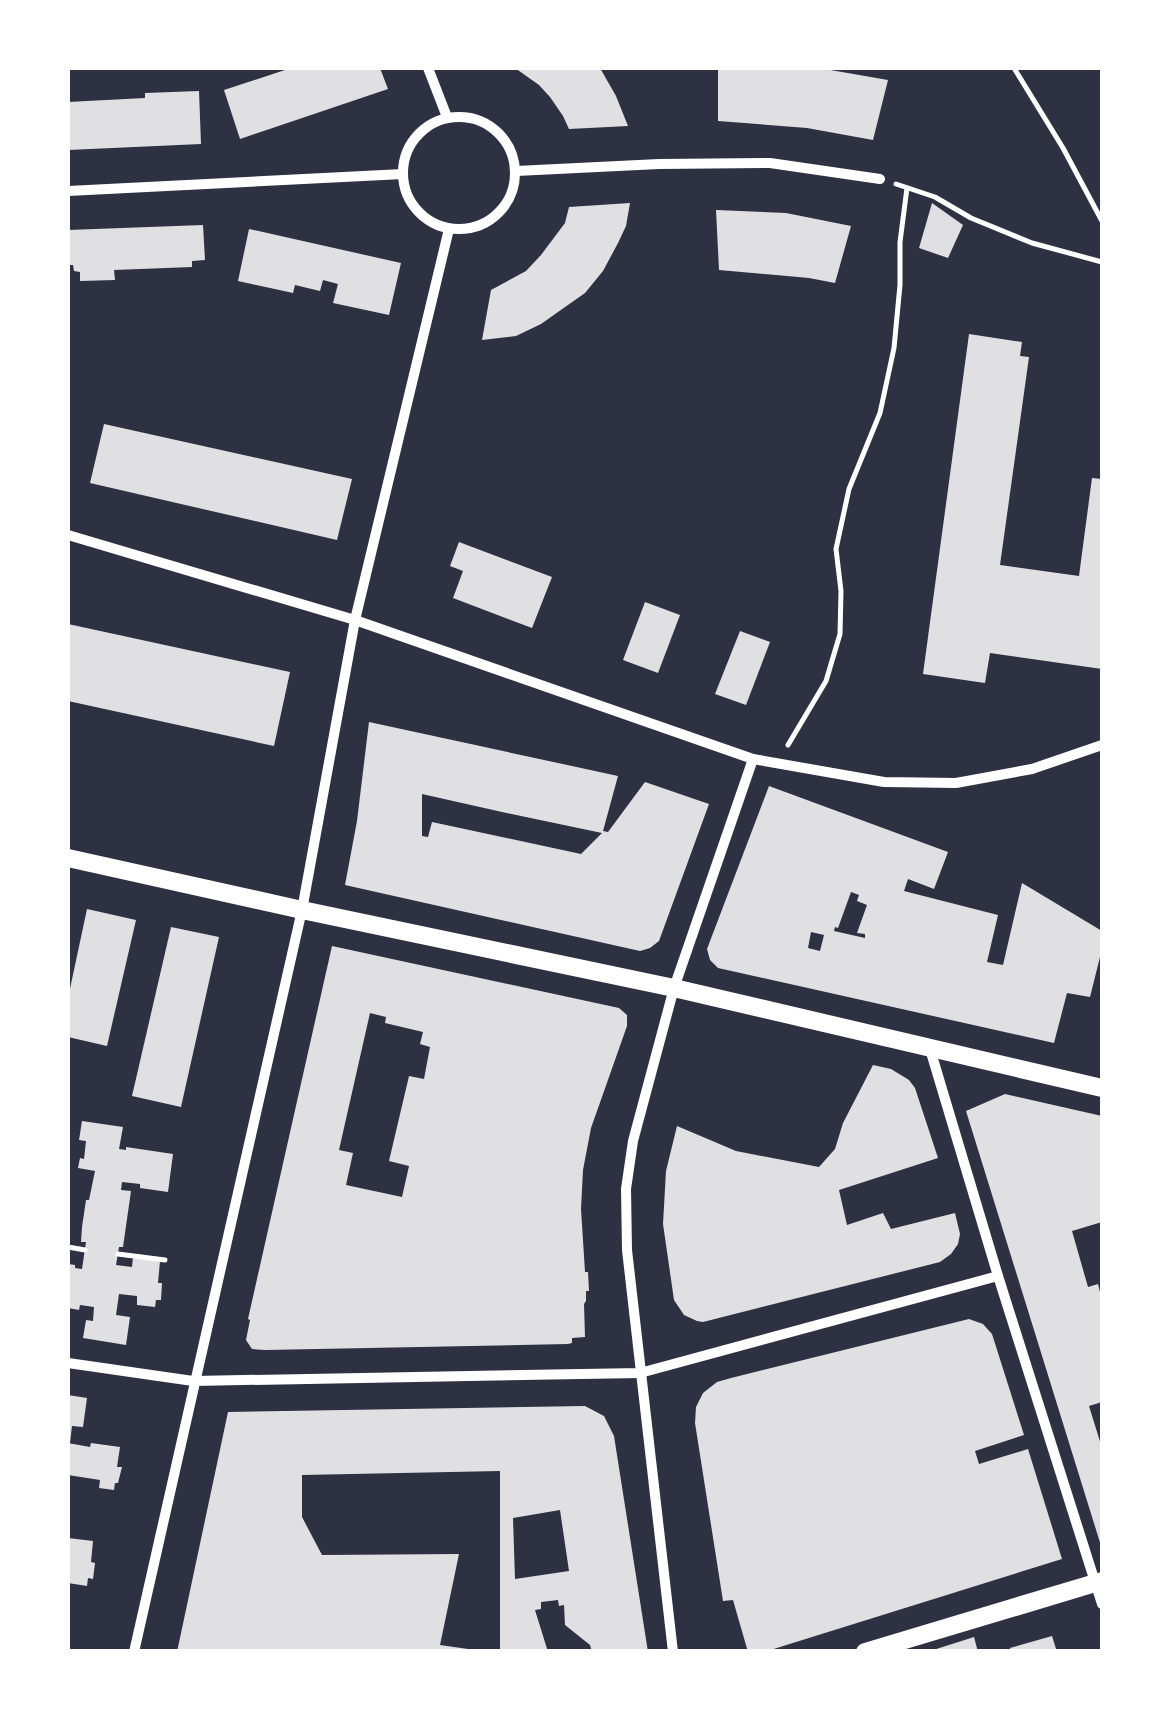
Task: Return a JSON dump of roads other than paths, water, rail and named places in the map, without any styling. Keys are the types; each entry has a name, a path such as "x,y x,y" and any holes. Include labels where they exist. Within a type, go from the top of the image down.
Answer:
{"street":[{"path":"428,68 447,117"},
{"path":"467,116 486,123 501,135 512,152 516,171 511,196 496,216 474,228 449,229 416,210 406,193 403,174 404,158 420,132 447,117 467,116"},
{"path":"516,171 770,163 880,178"},
{"path":"68,191 403,174"},
{"path":"134,1652 302,910 355,620 449,229"},
{"path":"68,535 355,620 753,759 884,782 956,783 1032,769 1102,745"},
{"path":"673,1652 627,1250 626,1190 633,1141 674,988 753,759"},
{"path":"68,858 674,988 1102,1088"},
{"path":"930,1049 998,1276 1099,1582 1102,1604"},
{"path":"68,1363 194,1382 640,1373 998,1276"},
{"path":"865,1652 1099,1582"}]}
